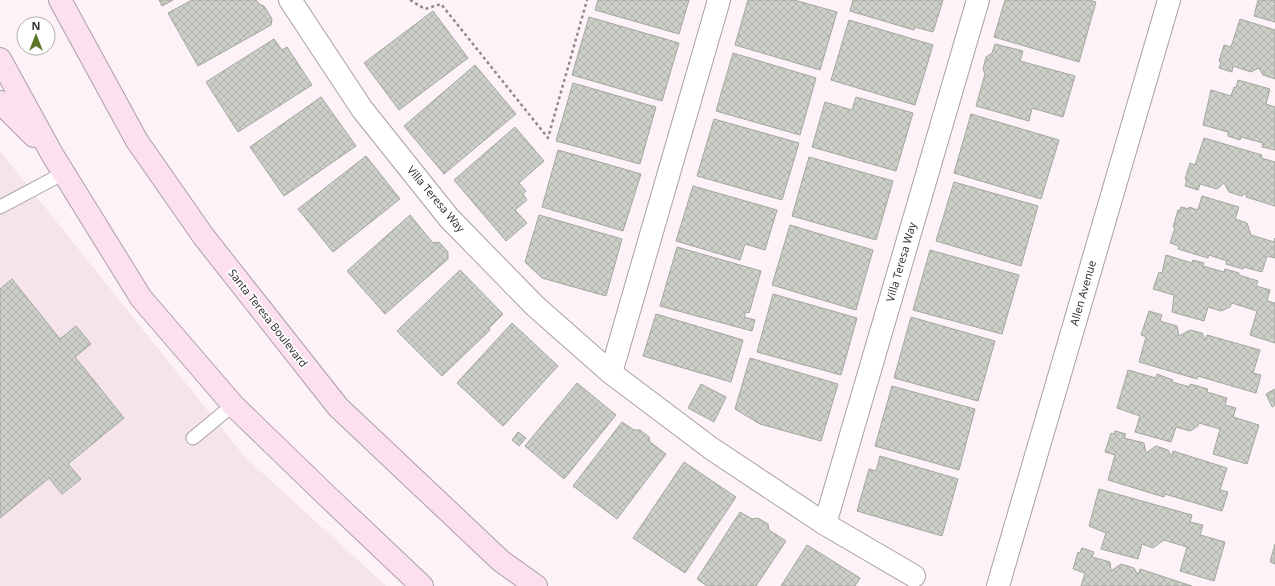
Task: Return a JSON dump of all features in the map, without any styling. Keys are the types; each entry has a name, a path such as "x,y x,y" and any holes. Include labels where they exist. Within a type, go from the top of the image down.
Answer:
{"main road":[{"name":"Santa Teresa Boulevard","path":"60,0 137,141 204,237 338,407 501,561 536,586"},
{"path":"0,60 52,154 141,298 233,405 422,586"},
{"path":"0,102 52,154"}],"street":[{"name":"Villa Teresa Way","path":"290,0 362,109 449,218 535,306 611,373 712,449 825,524 914,576"},
{"path":"611,373 719,0"},
{"name":"Villa Teresa Way","path":"825,524 978,0"},
{"name":"Allen Avenue","path":"998,586 1169,0"}],"lane":[{"path":"0,207 64,173"},
{"path":"193,438 233,405"}],"path":[{"path":"410,0 425,9 441,4 548,138 587,0"}],"shaded area":[{"path":"0,151 244,456 386,586 0,586"}],"building":[{"path":"159,0 173,0 162,6"},
{"path":"192,0 256,0 259,4 264,6 272,19 271,25 198,66 168,13"},
{"path":"598,0 689,0 679,34 595,10"},
{"path":"748,0 794,0 837,12 820,70 735,45"},
{"path":"853,0 943,0 933,32 915,27 914,30 850,11"},
{"path":"1005,0 1089,0 1096,2 1079,62 994,37"},
{"path":"1258,0 1275,0 1275,22 1254,16"},
{"path":"433,11 468,58 399,110 364,63"},
{"path":"589,17 679,43 662,101 572,75"},
{"path":"1240,19 1275,30 1275,79 1263,75 1259,68 1251,72 1233,66 1232,72 1219,68 1221,62 1219,61 1224,45 1231,47"},
{"path":"849,20 933,45 915,105 831,80"},
{"path":"274,39 282,50 287,47 312,85 238,132 206,82"},
{"path":"995,44 1023,51 1020,61 1075,76 1063,117 1032,108 1029,121 976,106 985,74 983,69 986,57 992,53"},
{"path":"733,53 816,78 800,135 716,111"},
{"path":"475,65 516,114 444,174 404,126"},
{"path":"1238,80 1270,89 1266,104 1275,107 1275,150 1262,147 1263,143 1241,137 1240,140 1228,136 1228,132 1203,125 1211,90 1231,96 1234,87 1236,88"},
{"path":"573,83 656,107 640,164 556,141"},
{"path":"321,97 356,146 284,196 250,147"},
{"path":"856,97 913,113 896,171 812,147 825,102 852,110"},
{"path":"971,114 1059,140 1041,199 954,173"},
{"path":"714,119 799,143 782,200 697,176"},
{"path":"515,127 544,161 519,183 526,191 523,194 527,200 515,210 527,223 506,241 454,180"},
{"path":"1204,138 1262,155 1261,158 1275,162 1275,206 1246,197 1247,193 1241,196 1229,192 1224,183 1217,189 1200,184 1198,190 1185,186 1187,180 1185,179 1190,163 1195,165"},
{"path":"558,150 641,174 623,231 542,207"},
{"path":"366,156 400,199 333,252 298,209"},
{"path":"809,157 893,181 876,240 792,216"},
{"path":"954,182 1038,206 1021,266 936,241"},
{"path":"693,186 777,210 765,250 745,244 740,260 676,241"},
{"path":"1202,196 1239,207 1235,219 1247,223 1251,235 1274,242 1275,238 1275,258 1267,256 1262,272 1226,264 1227,261 1209,255 1208,258 1178,249 1179,246 1170,243 1175,228 1173,227 1178,210 1180,210 1181,207 1189,209 1189,207 1198,210"},
{"path":"410,215 433,243 439,242 448,252 448,259 385,314 347,271"},
{"path":"539,215 622,239 606,296 542,278 525,262"},
{"path":"790,225 873,250 856,310 772,285"},
{"path":"677,247 761,271 749,313 746,312 744,317 755,320 752,331 660,306"},
{"path":"930,250 1019,275 1002,334 913,310"},
{"path":"1166,255 1192,263 1193,260 1204,263 1203,266 1224,272 1225,269 1239,273 1239,275 1258,281 1256,286 1270,290 1267,301 1275,303 1275,343 1250,335 1257,311 1232,303 1230,307 1221,311 1208,307 1204,321 1172,312 1174,295 1153,289 1159,272 1162,273"},
{"path":"460,270 503,314 489,328 490,330 442,376 397,331"},
{"path":"12,279 60,339 76,326 91,344 75,357 124,418 68,464 81,479 62,494 49,478 0,518 0,289"},
{"path":"773,294 857,318 841,375 757,352"},
{"path":"1149,311 1162,315 1160,321 1177,326 1179,336 1190,330 1202,333 1206,340 1207,335 1260,350 1253,373 1261,375 1256,393 1198,376 1197,379 1139,362 1146,337 1141,335"},
{"path":"656,314 743,340 731,382 643,356"},
{"path":"911,317 995,341 978,401 894,378"},
{"path":"512,323 558,366 503,426 457,383"},
{"path":"750,358 838,384 821,441 760,424 735,409"},
{"path":"1128,370 1156,378 1157,374 1173,380 1172,382 1190,387 1190,384 1208,389 1207,392 1227,398 1225,405 1236,408 1233,417 1259,425 1247,464 1213,454 1220,429 1199,423 1198,426 1190,431 1176,427 1171,442 1135,432 1140,416 1117,408"},
{"path":"577,383 616,415 564,479 525,446"},
{"path":"701,384 726,397 714,422 688,408"},
{"path":"892,386 975,409 959,470 875,446"},
{"path":"1275,389 1275,405 1272,407 1266,394"},
{"path":"622,422 634,430 640,430 649,437 650,442 666,454 617,519 573,486"},
{"path":"1115,431 1126,434 1124,438 1144,443 1146,453 1156,446 1168,450 1172,457 1173,451 1227,468 1220,490 1228,492 1222,511 1165,494 1164,497 1108,480 1115,455 1105,452 1111,433 1114,434"},
{"path":"518,432 526,438 519,446 512,440"},
{"path":"880,456 958,479 942,536 857,511 869,469 876,471"},
{"path":"684,462 736,497 685,573 633,538"},
{"path":"1099,489 1192,515 1190,522 1203,525 1200,535 1225,542 1214,581 1180,571 1187,547 1164,540 1153,548 1142,544 1138,559 1101,549 1106,533 1089,526"},
{"path":"740,512 752,519 758,518 768,524 769,530 786,541 756,586 707,586 697,579"},
{"path":"1275,544 1275,564 1270,562"},
{"path":"807,545 860,578 855,586 781,586"},
{"path":"1082,548 1094,552 1092,557 1110,562 1111,571 1121,564 1134,568 1138,575 1140,569 1192,586 1081,586 1085,573 1073,569 1078,552 1080,553"}]}
